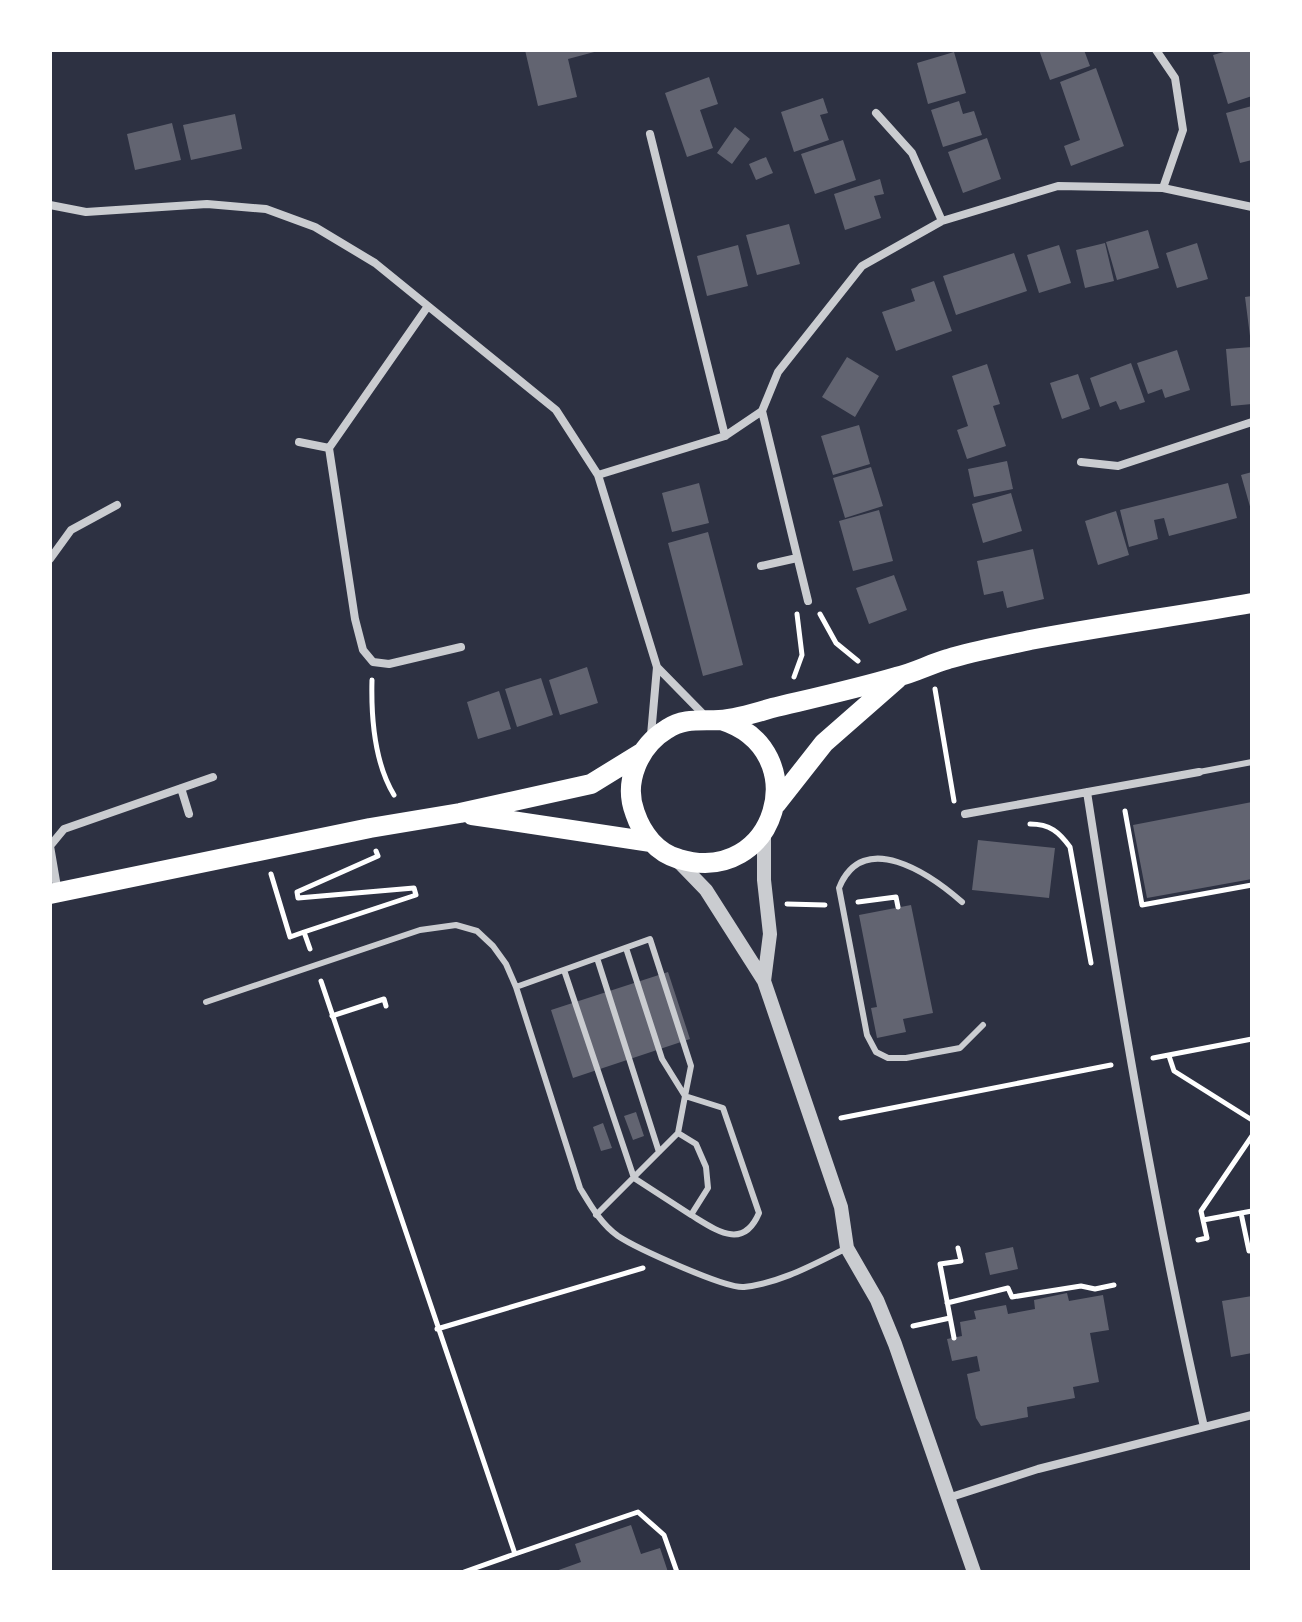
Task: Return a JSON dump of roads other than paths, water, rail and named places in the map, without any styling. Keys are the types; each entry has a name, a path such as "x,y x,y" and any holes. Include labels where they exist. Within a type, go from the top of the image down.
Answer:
{"main road":[{"path":"54,894 591,784 646,747 667,728 683,721 715,720 900,677 947,659 1031,640 1252,603"},
{"path":"646,747 634,769 631,789 633,808 651,842 676,859 700,864 725,861 747,850 764,832 776,804 824,743 900,677"},
{"path":"715,720 747,732 761,746 771,763 776,783 776,804"},
{"path":"460,813 651,842"}],"street":[{"path":"1156,50 1175,78 1183,130 1163,188"},
{"path":"876,113 912,153 942,221"},
{"path":"650,134 725,436"},
{"path":"598,475 725,436 762,411 778,372 862,266 942,221 1058,186 1163,188 1252,207"},
{"path":"50,205 86,212 207,204 266,209 315,227 375,263 556,410 598,475 657,667 655,712 646,747"},
{"path":"428,306 329,448 355,619 363,650 373,662 389,664 461,647"},
{"path":"762,411 808,605"},
{"path":"1081,462 1118,466 1252,422"},
{"path":"299,442 329,448"},
{"path":"50,559 71,530 117,505"},
{"path":"761,566 797,558"},
{"path":"657,667 715,720"},
{"path":"965,814 1199,772"},
{"path":"54,894 50,846 64,829 213,777"},
{"path":"181,788 189,814"},
{"path":"1087,792 1149,1161 1204,1427"},
{"path":"764,832 764,880 770,934 764,981"},
{"path":"676,859 706,890 764,981 841,1207 847,1248 877,1300 895,1344 974,1572"},
{"path":"948,1498 1038,1469 1252,1415"}],"lane":[{"path":"1199,772 1252,762"},
{"path":"962,902 941,884 902,863 879,858 858,862 845,872 839,888 867,1035 876,1052 888,1058 906,1058 960,1048 983,1025"},
{"path":"206,1002 420,930 456,925 477,931 493,946 516,987 580,1188 596,1215 617,1235 666,1261 740,1288 783,1279 847,1248"},
{"path":"516,987 650,939 691,1066 678,1133 596,1215"},
{"path":"564,970 634,1178 724,1234 746,1231 755,1223 759,1213 723,1108 685,1096 662,1059 626,948"},
{"path":"597,958 659,1152"},
{"path":"678,1133 696,1144 706,1167 708,1188 691,1215"}]}
